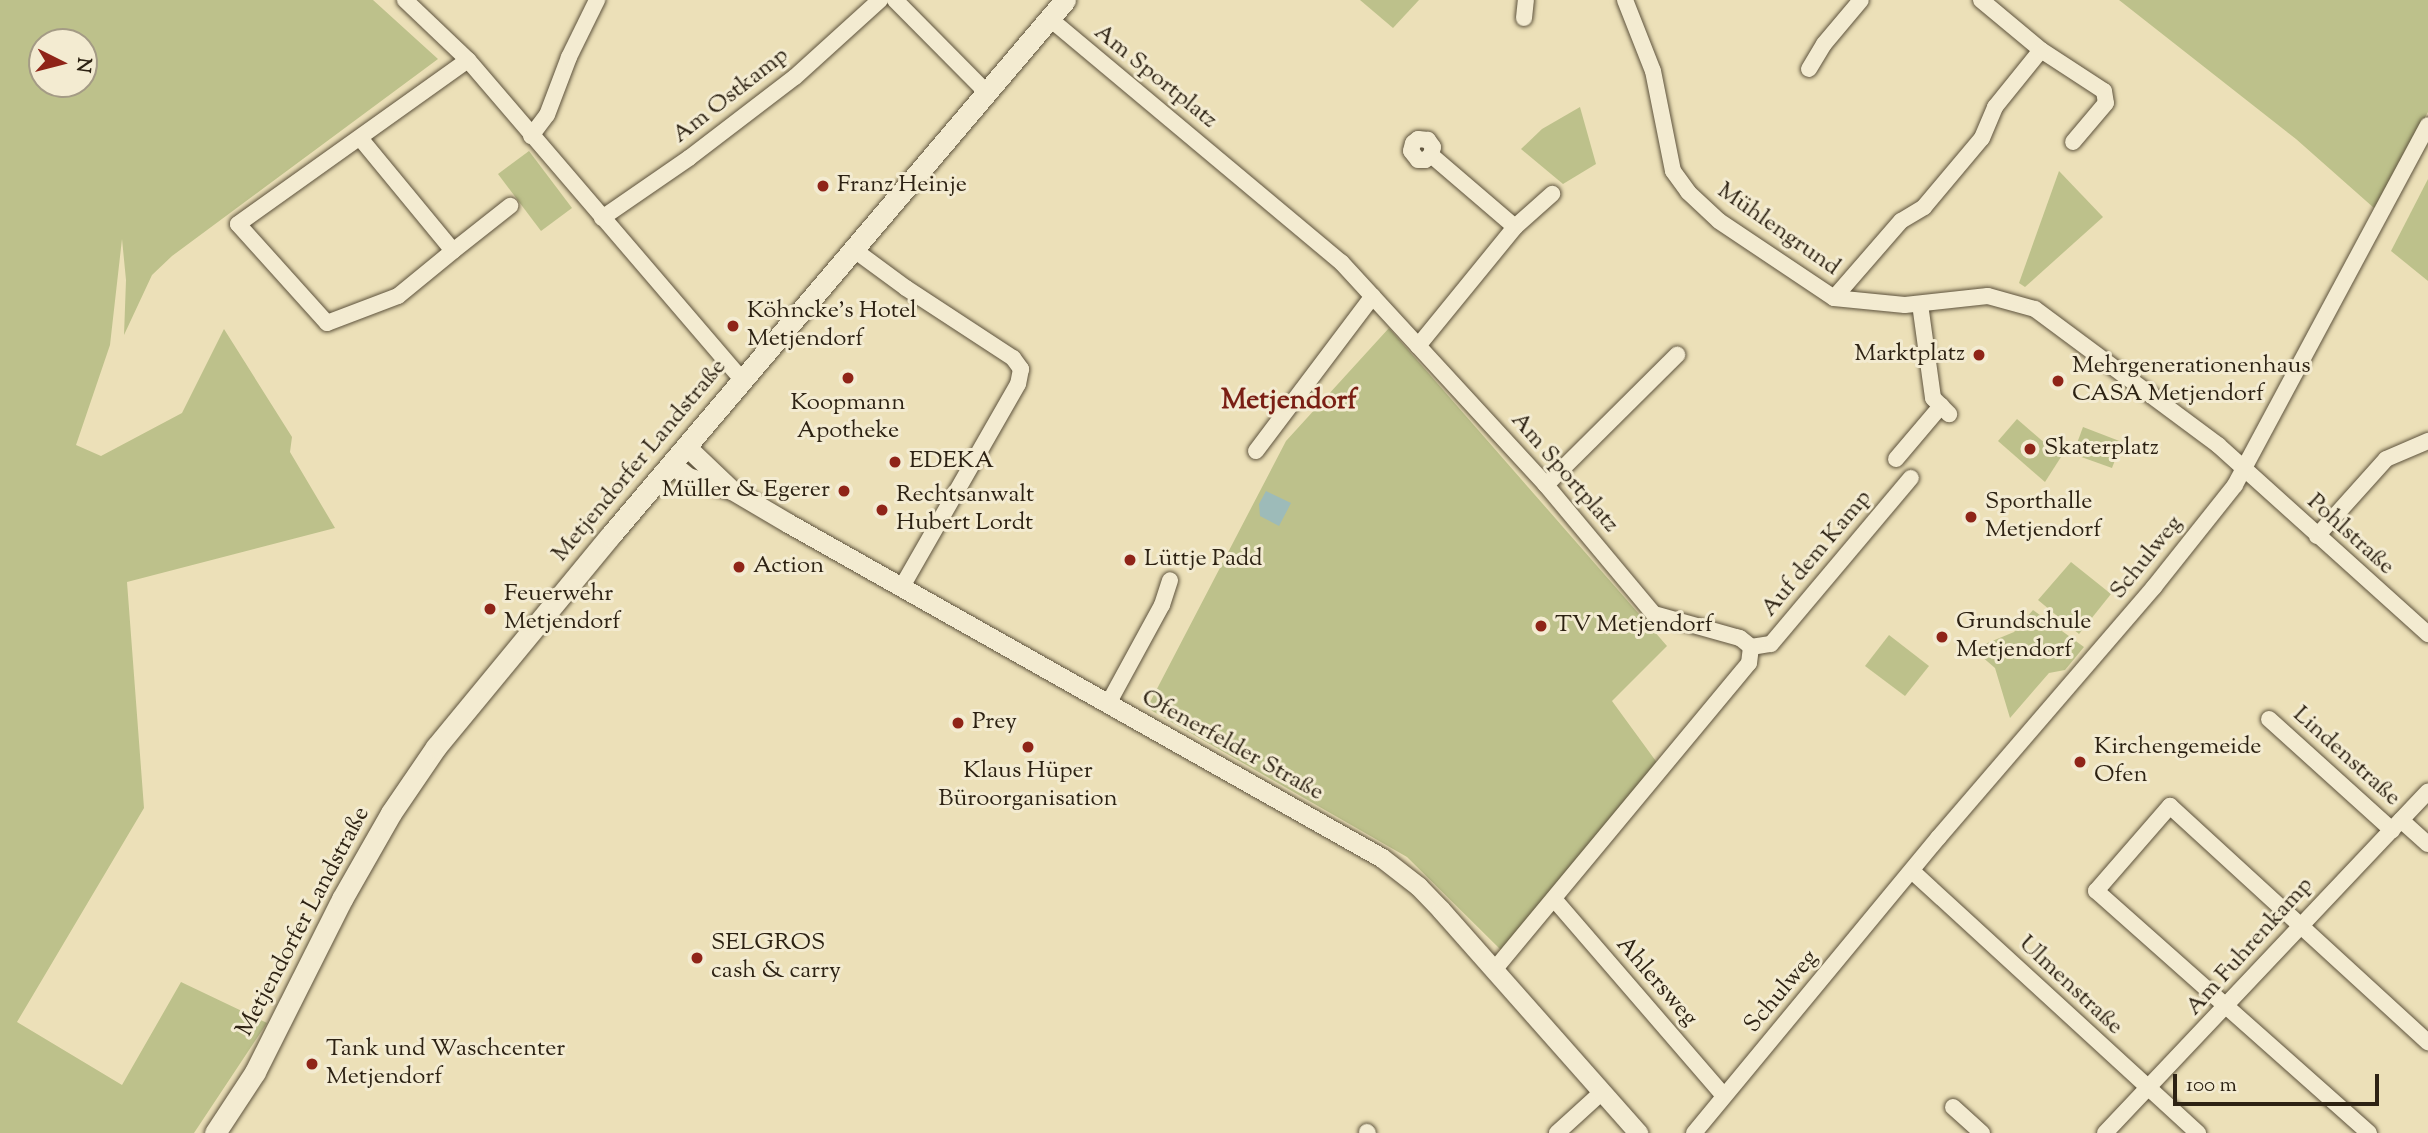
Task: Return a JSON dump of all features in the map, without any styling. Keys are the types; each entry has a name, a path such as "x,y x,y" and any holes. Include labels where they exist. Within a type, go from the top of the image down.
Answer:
{"main road":[{"name":"Metjendorfer Landstraße","path":"215,1133 255,1072 342,899 406,791 498,670 1065,0"}],"street":[{"path":"405,0 468,60 742,380"},
{"path":"531,136 547,116 569,57 597,0"},
{"name":"Am Ostkamp","path":"602,218 689,158 796,77 880,0"},
{"path":"895,0 986,92"},
{"path":"1524,18 1526,0"},
{"name":"Mühlengrund","path":"1625,0 1653,71 1668,155 1678,182 1719,221 1834,298 1920,304 1988,296 2035,309 2218,445 2243,470"},
{"path":"1809,69 1824,44 1861,0"},
{"path":"1982,0 2041,50 2104,91 2106,103 2073,142"},
{"name":"Am Sportplatz","path":"1049,18 1341,262 1546,485 1654,614 1740,638 1751,647"},
{"path":"1834,298 1901,221 1924,207 1982,138 1995,107 2041,50"},
{"path":"468,60 238,223 327,323 398,296 510,206"},
{"name":"Schulweg","path":"1694,1133 2159,580 2235,485 2428,125"},
{"path":"360,138 453,251"},
{"path":"1431,155 1515,227"},
{"path":"1418,346 1515,227 1552,194"},
{"path":"853,248 916,295 1013,358 1021,369 1018,384 901,587"},
{"path":"1256,451 1373,296"},
{"path":"1896,459 1945,410 1933,398 1920,304"},
{"path":"1546,485 1677,355"},
{"path":"2317,536 2386,460 2428,441"},
{"name":"Ofenerfelder Straße","path":"687,447 732,490"},
{"name":"Ofenerfelder Straße","path":"673,465 688,477 732,490 1382,858 1418,886 1638,1133"},
{"name":"Pohlstraße","path":"2243,470 2428,634"},
{"name":"Auf dem Kamp","path":"1751,647 1771,644 1911,478"},
{"path":"1108,704 1162,605 1170,580"},
{"path":"1493,971 1749,663 1751,647"},
{"name":"Lindenstraße","path":"2269,719 2396,825 2428,844"},
{"name":"Am Fuhrenkamp","path":"2105,1133 2228,1006 2298,925 2428,791"},
{"path":"2369,1133 2096,891 2171,806 2428,1042"},
{"name":"Ulmenstraße","path":"1912,872 2198,1133"},
{"name":"Ahlersweg","path":"1554,899 1724,1096"},
{"path":"1557,1133 1602,1092"},
{"path":"1953,1107 1982,1133"}],"green space":[{"path":"0,0 373,0 438,59 172,256 152,275 124,335 126,280 122,239 110,345 76,445 101,456 182,413 224,329 292,437 290,452 335,528 127,582 144,808 17,1022 122,1085 181,982 267,1023 194,1133 0,1133"},
{"path":"1360,0 1419,0 1393,28"},
{"path":"2119,0 2428,0 2428,112 2374,208 2296,139"},
{"path":"1580,107 1596,164 1563,184 1521,149 1542,129"},
{"path":"529,151 572,208 541,231 498,174"},
{"path":"2059,171 2103,217 2025,287 2019,283"},
{"path":"2428,179 2428,281 2391,251"},
{"path":"1389,328 1667,646 1612,701 1658,764 1502,951 1407,857 1147,708 1286,441"},
{"name":"Skaterplatz","path":"2017,419 2061,457 2045,482 1998,441"},
{"path":"2083,427 2122,442 2112,468 2073,454"},
{"path":"2071,562 2111,594 2079,634 2038,600"},
{"path":"2033,610 2084,647 2065,670 2049,673 2010,718 1995,668 1973,649 2014,632"},
{"path":"1889,635 1929,666 1905,696 1865,666"}],"water":[{"path":"1266,491 1291,503 1279,526 1260,516 1259,504"}],"place":[{"name":"Franz Heinje","path":"823,186"},
{"name":"Köhncke's Hotel Metjendorf","path":"733,326"},
{"name":"Marktplatz","path":"1979,355"},
{"name":"Koopmann Apotheke","path":"848,378"},
{"name":"Mehrgenerationenhaus CASA Metjendorf","path":"2058,381"},
{"name":"Skaterplatz","path":"2030,449"},
{"name":"EDEKA","path":"895,462"},
{"name":"Müller & Egerer","path":"844,491"},
{"name":"Rechtsanwalt Hubert Lordt","path":"882,510"},
{"name":"Sporthalle Metjendorf","path":"1971,517"},
{"name":"Lüttje Padd","path":"1130,560"},
{"name":"Action","path":"739,567"},
{"name":"Feuerwehr Metjendorf","path":"490,609"},
{"name":"TV Metjendorf","path":"1541,626"},
{"name":"Grundschule Metjendorf","path":"1942,637"},
{"name":"Prey","path":"958,723"},
{"name":"Klaus Hüper Büroorganisation","path":"1028,747"},
{"name":"Kirchengemeide Ofen","path":"2080,762"},
{"name":"SELGROS cash & carry","path":"697,958"},
{"name":"Tank und Waschcenter Metjendorf","path":"312,1064"}],"district":[{"name":"Metjendorf","path":"1289,401"}]}
